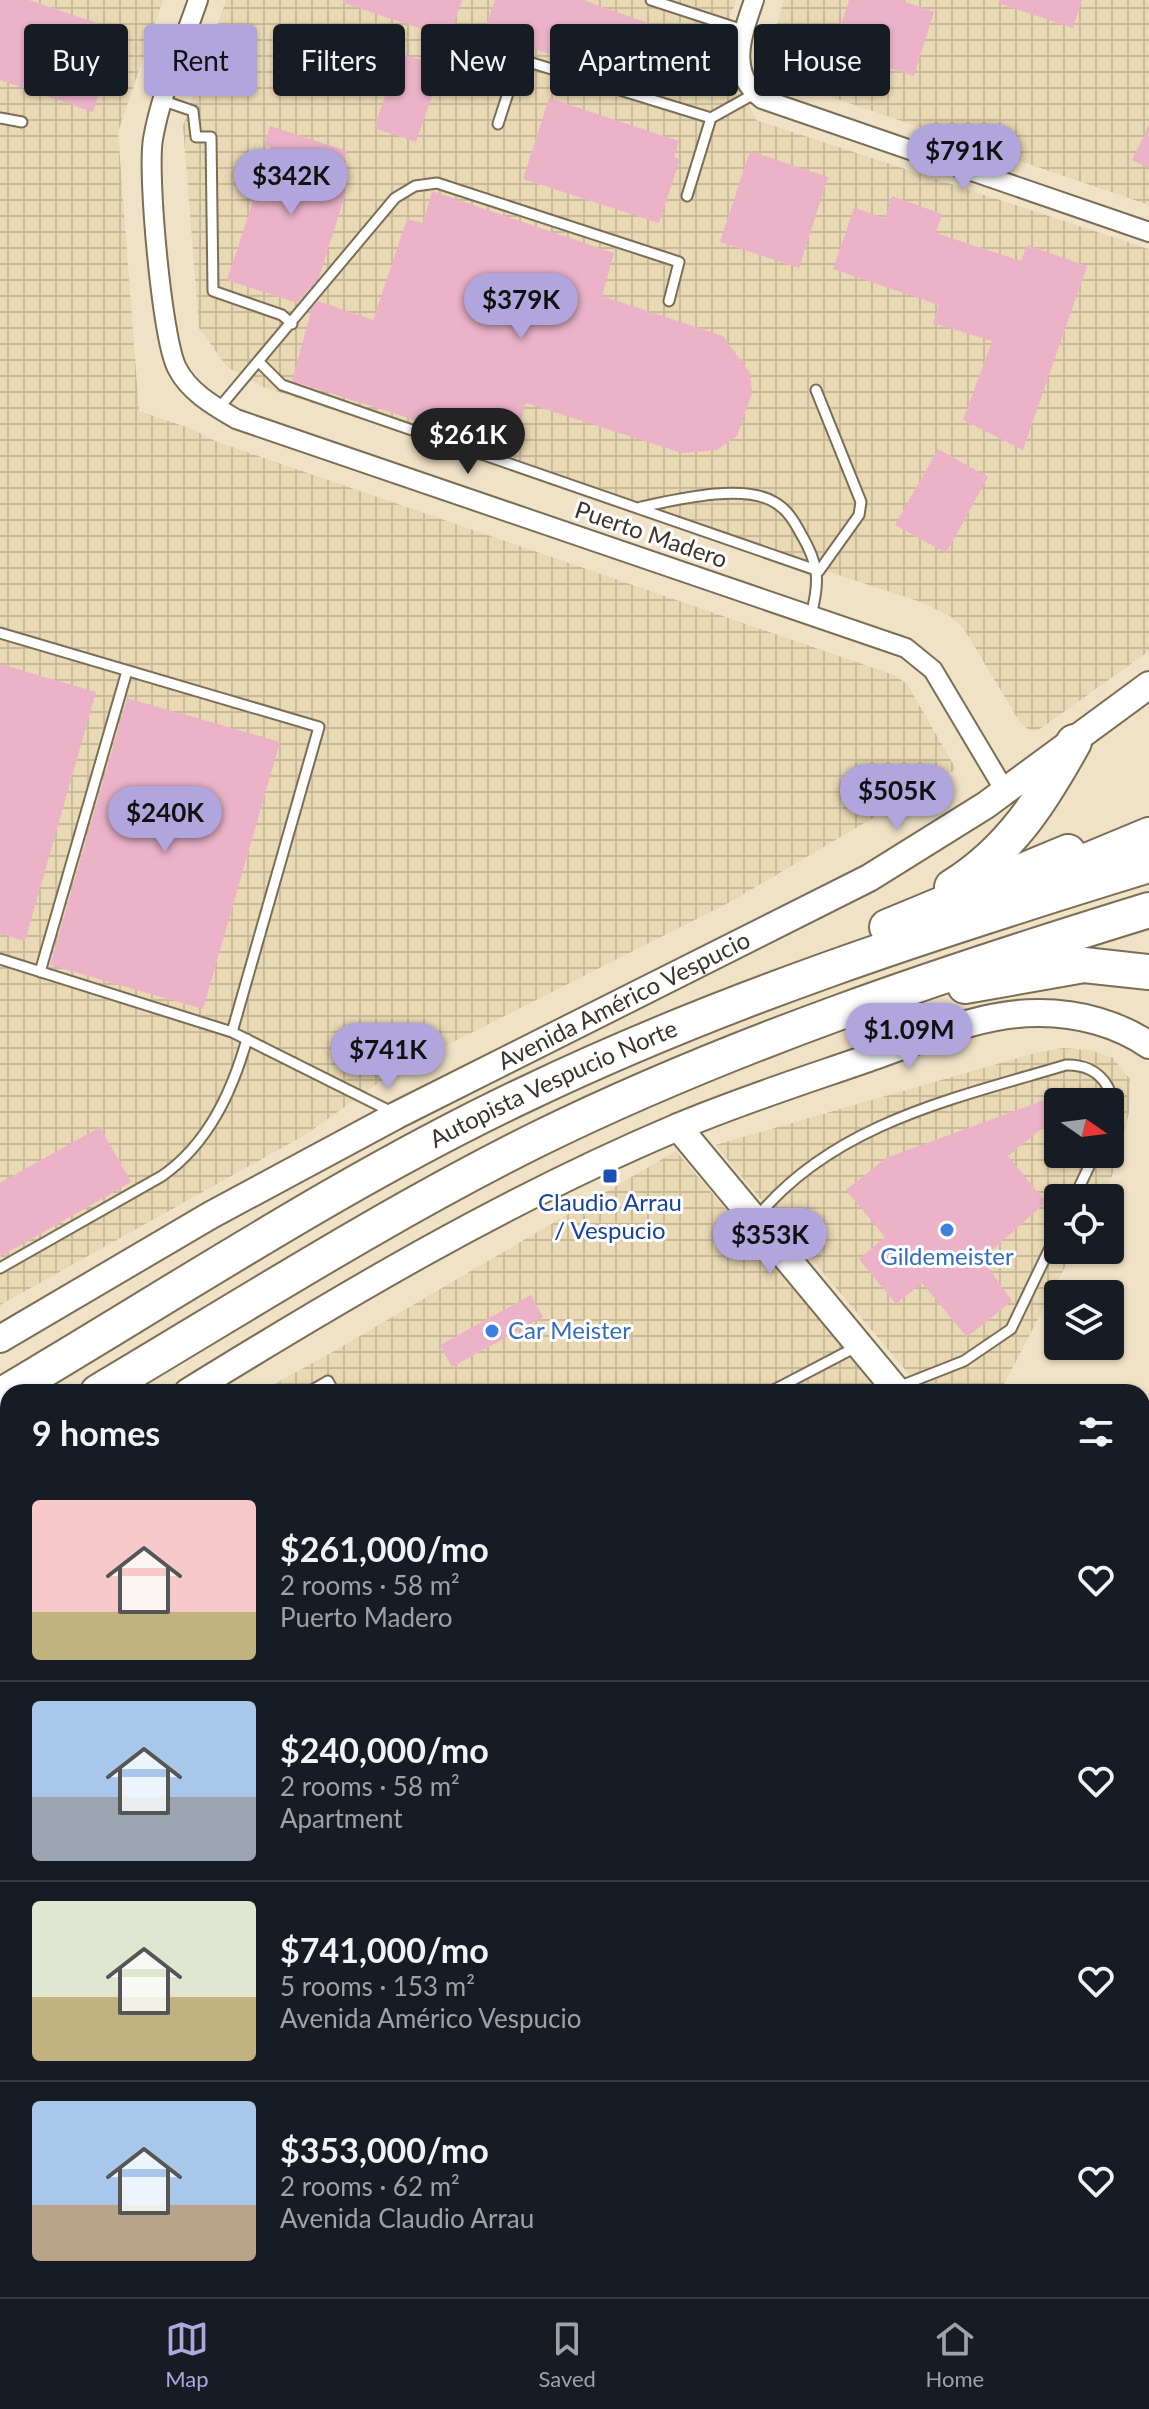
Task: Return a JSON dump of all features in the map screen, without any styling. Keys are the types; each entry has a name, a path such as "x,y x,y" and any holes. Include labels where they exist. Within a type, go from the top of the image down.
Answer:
{"highway":[{"path":"806,977 961,882 1019,831 1074,742"},
{"path":"891,924 1149,817"},
{"path":"839,958 946,919 1149,835"},
{"name":"Autopista Vespucio Norte","path":"20,1384 316,1208 475,1119 625,1048 806,977 1149,865"},
{"name":"Autopista Vespucio Norte","path":"112,1384 409,1209 540,1138 729,1054 999,956 1149,910"},
{"path":"885,997 1084,965 1149,972"},
{"path":"1046,971 1091,975 1149,997"},
{"path":"132,1384 169,1350"},
{"path":"10,1384 64,1358"}],"main road":[{"name":"Avenida Américo Vespucio","path":"0,1339 211,1215 397,1115 811,909 910,854 1005,791 1149,685"},
{"path":"206,1384 443,1242 546,1189 678,1127 835,1070 1001,1017 1041,1012 1090,1019 1126,1032 1149,1045"},
{"path":"678,1127 892,1384"}],"street":[{"name":"Puerto Madero","path":"198,0 164,101 153,140 151,163 166,330 177,369 194,390 219,408 255,426 906,648 933,670 1005,791"},
{"path":"754,0 743,30 739,61 746,84 754,94"},
{"path":"758,96 776,106 1149,232"}],"lane":[{"path":"651,0 743,30"},
{"path":"498,124 519,59 711,118"},
{"path":"687,196 711,118 754,94"},
{"path":"164,101 193,111 196,137 211,137 213,291 282,315 292,324"},
{"path":"0,118 22,122"},
{"path":"219,408 260,363 395,198 426,183 437,183 679,262 669,301"},
{"path":"260,363 282,385 819,571"},
{"path":"816,390 861,502 859,515 819,571"},
{"path":"641,507 733,494 762,496 791,517 819,571 819,586 811,615"},
{"path":"0,633 319,727 232,1032"},
{"path":"40,972 127,671"},
{"path":"0,959 232,1032 397,1115"},
{"path":"0,1268 162,1176 184,1159 217,1115 239,1068 247,1039"},
{"path":"755,1219 807,1171 880,1125 1066,1065 1086,1067 1103,1078 1107,1088"},
{"path":"911,1384 964,1361 1011,1329 1044,1260"},
{"path":"785,1384 859,1345"}],"shaded area":[{"path":"0,0 163,0 155,24 144,24 144,56 118,132 139,411 192,429 215,441 894,675 907,684 956,769 730,902 394,1072 305,1135 0,1305"},
{"path":"226,0 736,0 728,24 550,24 550,96 738,96 738,82 756,120 1149,249 1149,651 1037,731 1028,729 1019,721 964,629 950,616 921,602 263,387 227,367 199,328 183,126 193,96 257,96 257,24 218,24"},
{"path":"784,0 1149,0 1149,205 828,96 890,96 890,24 777,24"},
{"path":"1063,1048 1090,1050 1113,1058 1130,1079 1129,1113 1124,1132 1124,1088 1044,1088 1044,1168 1114,1168 1108,1184 1044,1184 1044,1264 1067,1264 1058,1280 1044,1280 1044,1308 1004,1384 917,1384 715,1145 1035,1053"},
{"path":"676,1151 874,1384 274,1384"}],"building":[{"path":"0,0 29,0 99,24 24,24 24,88 0,80"},
{"path":"344,0 462,0 454,24 421,24 421,29 343,3"},
{"path":"495,0 583,0 650,24 550,24 550,54 534,49 534,24 486,24"},
{"path":"849,0 900,0 934,12 914,76 890,68 890,24 841,24"},
{"path":"999,0 1082,0 1073,28 998,3"},
{"path":"405,55 421,60 421,96 432,96 416,142 374,128 385,96 405,96"},
{"path":"46,96 98,96 93,112"},
{"path":"549,98 679,141 674,157 680,159 659,223 523,179"},
{"path":"1149,125 1149,168 1132,160"},
{"path":"270,126 347,151 335,189 346,192 319,278 297,303 227,280 271,147 264,145"},
{"path":"750,151 828,177 799,268 720,242"},
{"path":"432,191 614,253 602,296 723,336 750,373 752,393 737,436 717,450 682,453 526,403 512,451 292,381 312,308 318,301 373,320 407,219 423,223"},
{"path":"892,196 942,214 936,233 1021,261 1027,245 1087,266 1023,450 963,420 992,341 933,323 939,305 833,269 854,208 885,218"},
{"path":"938,449 988,477 946,553 895,525"},
{"path":"0,664 96,692 25,941 0,934"},
{"path":"127,698 280,742 203,1009 50,965"},
{"name":"Gildemeister","path":"1044,1100 1044,1126 1008,1156 1044,1200 1044,1204 982,1259 1012,1301 967,1337 922,1283 896,1304 859,1259 885,1237 846,1190 886,1158"},
{"path":"100,1127 131,1182 0,1257 0,1183"},
{"name":"Car Meister","path":"531,1295 543,1317 452,1367 440,1345"}],"place":[{"name":"Claudio Arrau / Vespucio","path":"610,1176"},
{"name":"Gildemeister","path":"947,1230"},
{"name":"Car Meister","path":"492,1331"}]}
